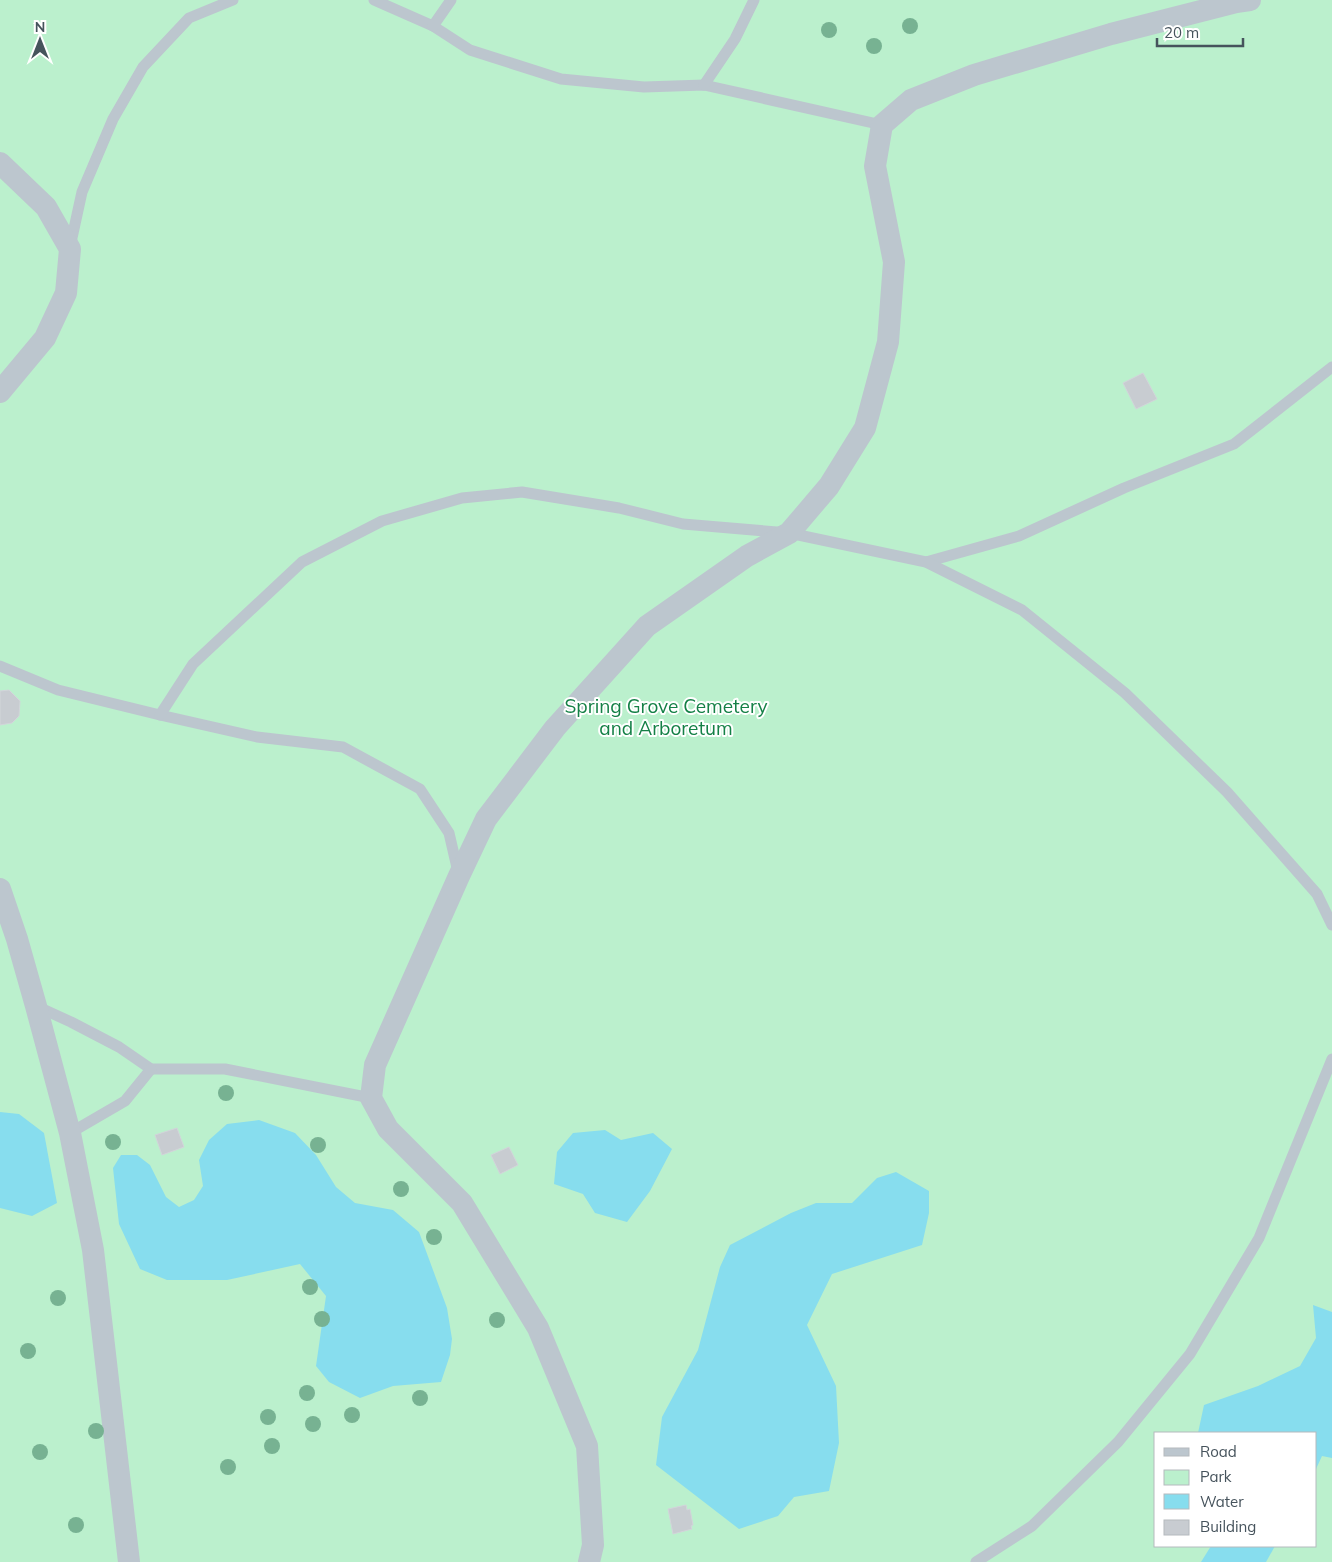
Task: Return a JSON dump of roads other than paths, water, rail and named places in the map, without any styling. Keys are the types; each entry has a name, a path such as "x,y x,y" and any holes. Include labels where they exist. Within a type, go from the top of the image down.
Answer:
{"street":[{"path":"589,1562 593,1545 587,1446 538,1328 462,1203 388,1130 371,1098 375,1065 486,819 554,728 648,626 747,556 788,533 829,486 865,428 888,342 894,262 875,166 882,125 911,100 974,75 1111,34 1250,0"},
{"path":"0,163 46,207 70,249 66,293 46,338 0,392"},
{"path":"0,889 17,939 70,1133 92,1250 129,1562"}],"lane":[{"path":"70,249 82,192 113,119 143,66 189,18 233,0"},
{"path":"374,0 432,26 470,50 561,79 644,87 704,85 882,125"},
{"path":"432,26 451,0"},
{"path":"704,85 735,39 754,0"},
{"path":"926,562 1019,536 1124,488 1234,444 1332,368"},
{"path":"160,715 192,664 302,562 382,521 462,498 522,492 619,508 682,524 788,533 926,562 1022,610 1125,693 1228,792 1317,894 1332,925"},
{"path":"0,666 58,690 160,715 257,737 343,747 420,789 449,833 459,876"},
{"path":"36,1006 119,1047 151,1069 225,1069 371,1098"},
{"path":"976,1562 1032,1526 1118,1442 1190,1354 1259,1238 1332,1059"},
{"path":"70,1133 125,1101 151,1069"}],"water":[{"path":"0,1112 19,1114 44,1133 57,1203 32,1216 0,1208"},
{"path":"259,1120 295,1133 316,1155 336,1187 355,1203 393,1210 419,1232 447,1308 452,1339 450,1355 441,1382 393,1386 360,1398 329,1382 316,1366 326,1296 300,1264 227,1280 167,1280 140,1269 119,1224 113,1168 121,1155 137,1155 150,1165 166,1197 179,1207 194,1200 203,1186 199,1160 209,1140 227,1124"},
{"path":"605,1130 621,1140 653,1133 672,1149 650,1191 627,1222 595,1213 583,1194 554,1184 557,1152 573,1133"},
{"path":"896,1172 929,1191 929,1213 922,1245 832,1274 807,1325 836,1386 839,1443 829,1491 794,1497 778,1516 739,1529 656,1465 662,1417 698,1350 720,1267 730,1245 791,1213 816,1203 852,1203 877,1178"},
{"path":"1313,1305 1332,1312 1332,1458 1322,1456 1317,1467 1317,1432 1198,1432 1204,1405 1258,1386 1300,1366 1316,1338"},
{"path":"1210,1547 1274,1547 1266,1562 1201,1562"}],"park label":[{"name":"Spring Grove Cemetery and Arboretum","path":"666,717"}]}
